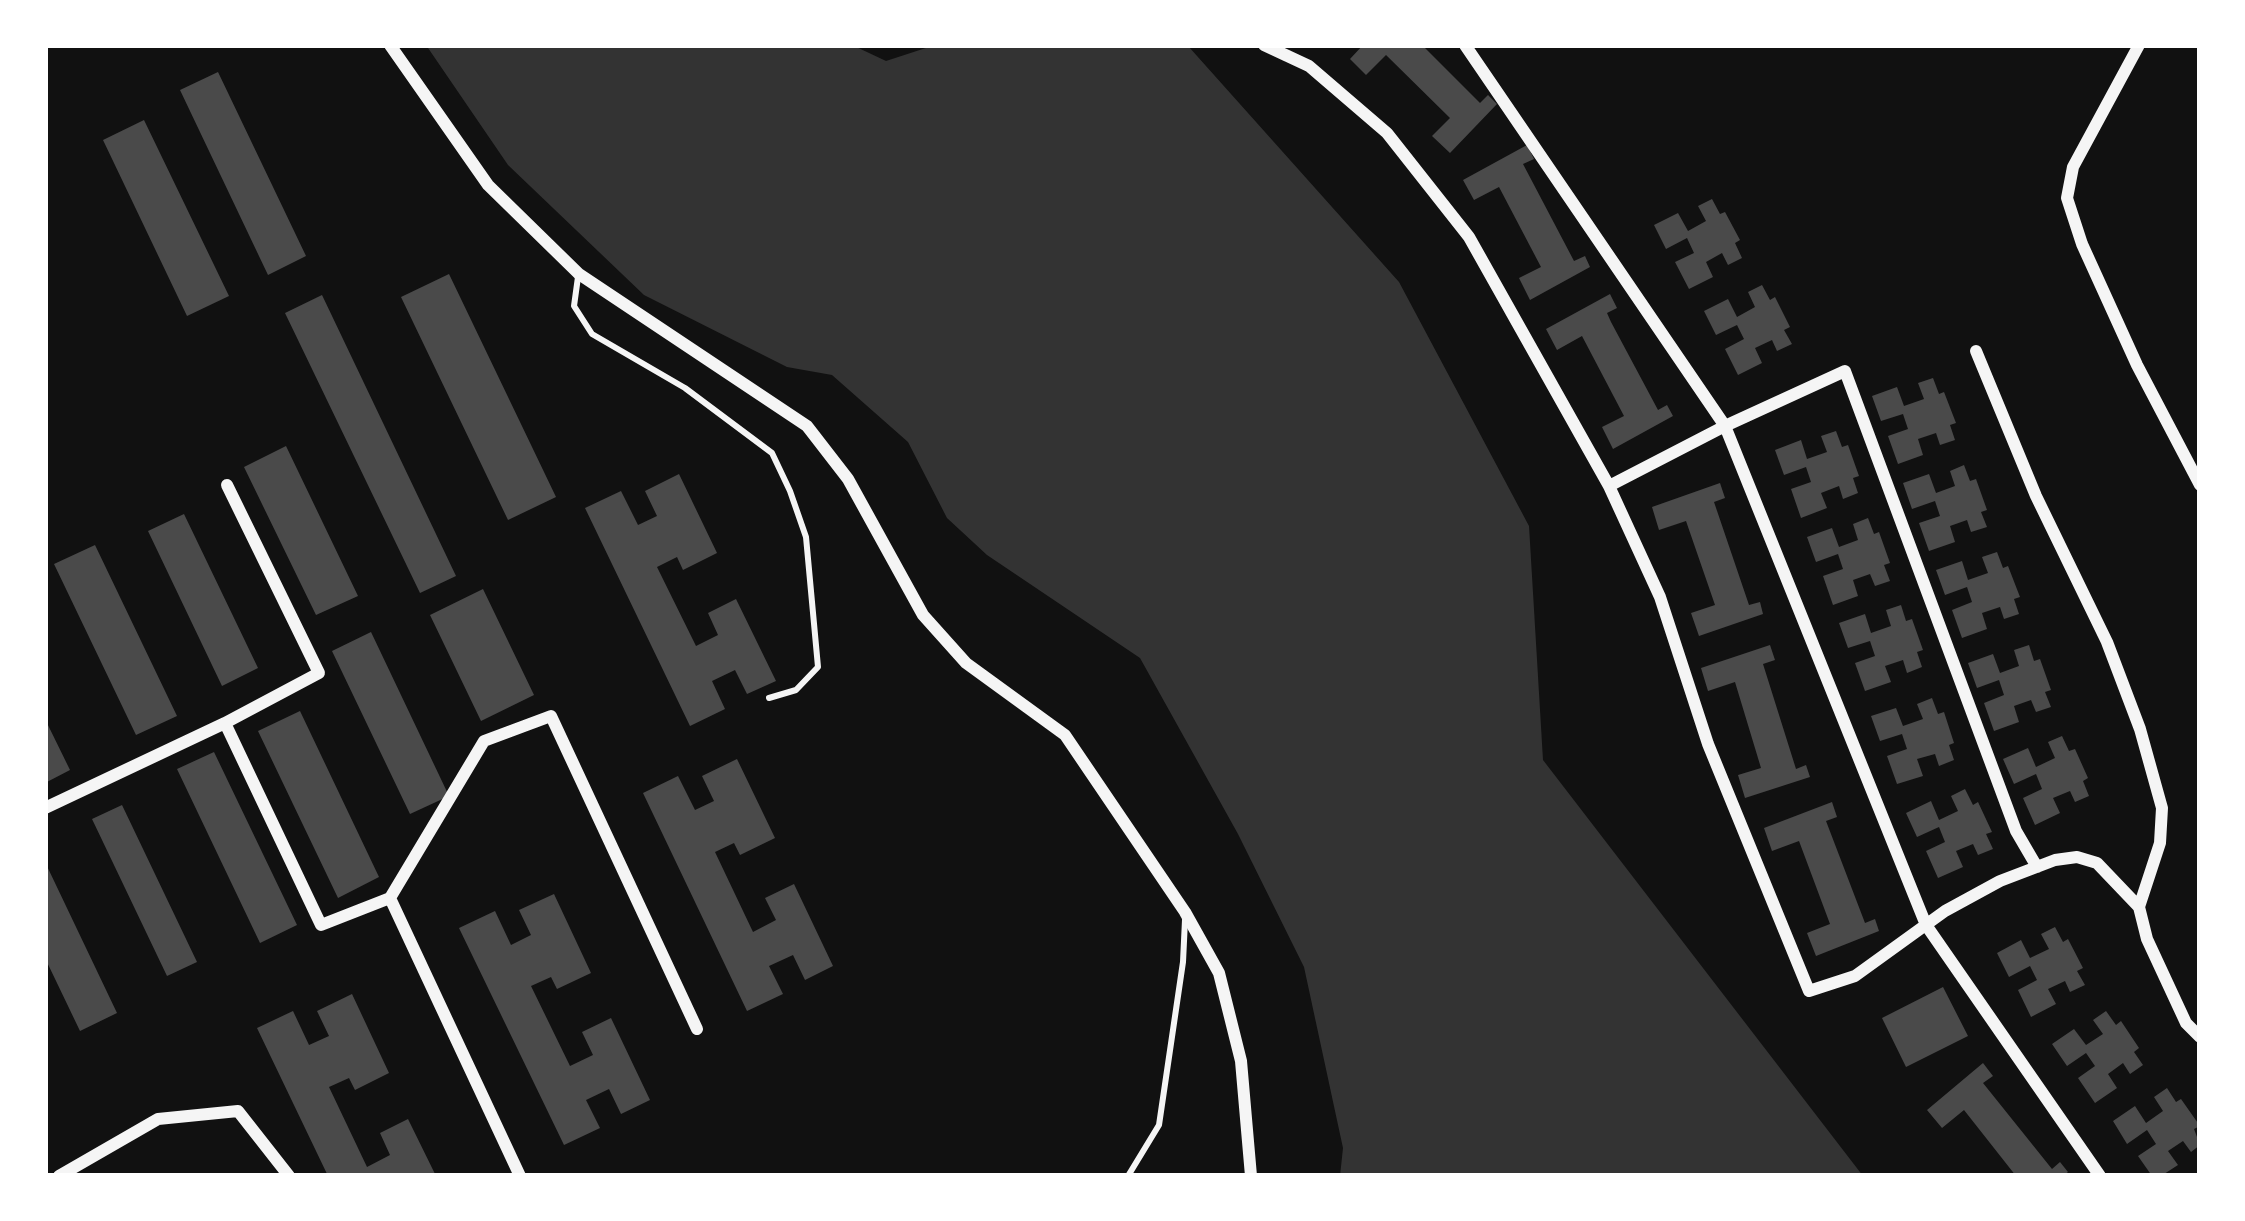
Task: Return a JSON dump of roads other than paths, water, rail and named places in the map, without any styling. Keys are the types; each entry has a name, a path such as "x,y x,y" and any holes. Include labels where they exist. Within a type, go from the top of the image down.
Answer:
{"street":[{"path":"390,45 488,185 578,274 807,426 848,479 923,615 966,663 1065,735 1185,912 1219,974 1240,1061 1251,1176"},
{"path":"1264,45 1309,66 1387,133 1469,238 1609,486 1660,597 1708,744 1809,991 1855,976 2000,881 2077,856 2098,863 2139,907 2147,939 2176,1002 2200,1037"},
{"path":"1466,45 1725,426 1926,926 2100,1176"},
{"path":"2139,45 2073,167 2067,198 2082,244 2138,365 2200,484"},
{"path":"1976,351 2036,496 2108,641 2140,729 2162,808 2160,843 2139,907"},
{"path":"1609,486 1845,371 2000,790 2037,867"},
{"path":"45,808 320,673 227,485"},
{"path":"225,723 321,925 390,898 484,740 551,716 698,1028"},
{"path":"390,898 520,1176"},
{"path":"59,1176 158,1120 238,1112 289,1176"}],"lane":[{"path":"578,274 574,306 592,334 685,388 772,453 790,491 806,537 818,667 796,689 769,698"},
{"path":"1128,1176 1159,1125 1183,962 1185,912"}]}
